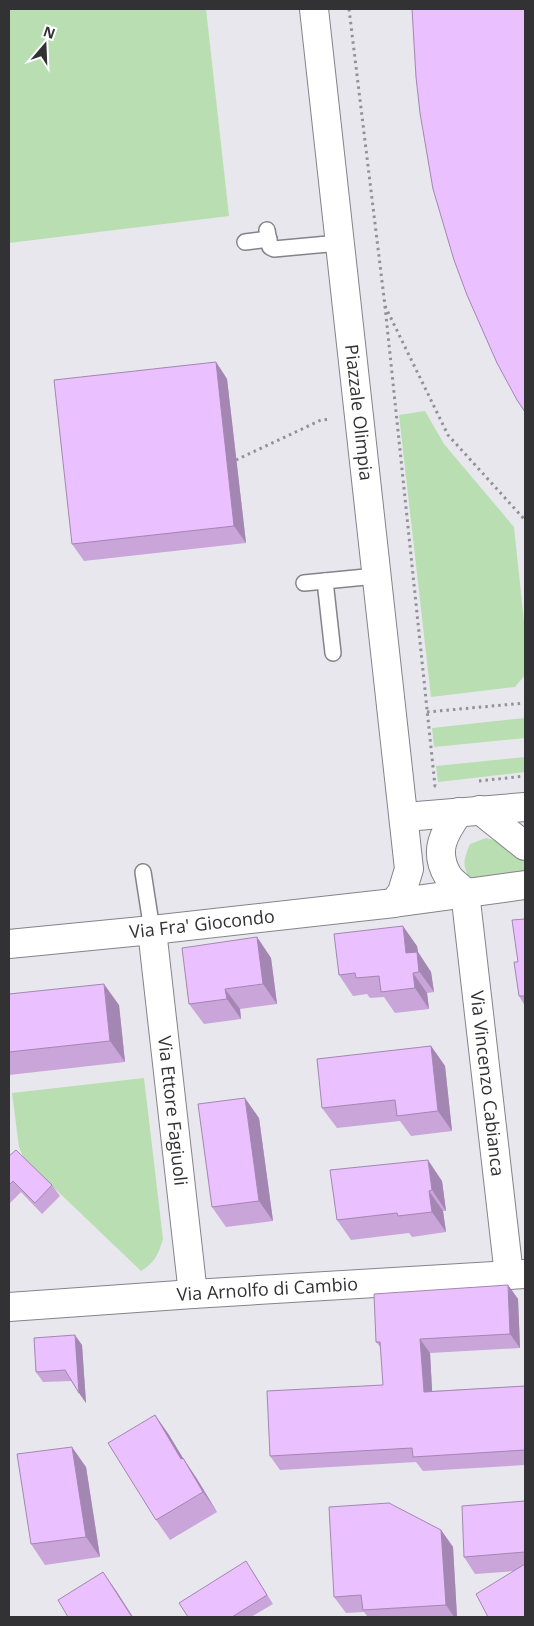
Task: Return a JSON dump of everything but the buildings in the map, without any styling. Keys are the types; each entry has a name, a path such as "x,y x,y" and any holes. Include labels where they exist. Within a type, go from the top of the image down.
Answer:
{"street":[{"name":"Piazzale Olimpia","path":"314,9 376,576 405,817"},
{"path":"394,903 402,892 409,869 405,817 525,807"},
{"path":"470,811 525,846"},
{"path":"465,892 449,878 440,857 444,834 470,811"},
{"name":"Via Fra' Giocondo","path":"9,944 394,903 525,885"},
{"name":"Via Vincenzo Cabianca","path":"465,892 517,1275"},
{"name":"Via Ettore Fagiuoli","path":"152,930 193,1294"},
{"name":"Via Arnolfo di Cambio","path":"9,1307 517,1275"}],"lane":[{"path":"245,242 268,234 270,247 274,249 340,243"},
{"path":"304,583 376,576"},
{"path":"325,581 333,653"},
{"path":"143,872 152,930"}],"path":[{"path":"350,9 384,306 435,786 444,785"},
{"path":"384,306 448,435 525,520"},
{"path":"236,460 321,420 331,419"},
{"path":"427,712 525,703"},
{"path":"471,782 525,776"}],"green space":[{"path":"9,9 206,9 229,216 9,243"},
{"path":"425,411 444,444 514,527 525,631 525,675 515,687 431,697 399,415"},
{"path":"525,718 525,738 434,747 432,728"},
{"path":"525,757 525,772 438,782 436,766"},
{"path":"486,838 496,841 525,861 525,882 471,881 464,863 466,855 470,844"},
{"path":"144,1078 163,1239 155,1258 141,1271 24,1159 19,1147 12,1093"}]}
